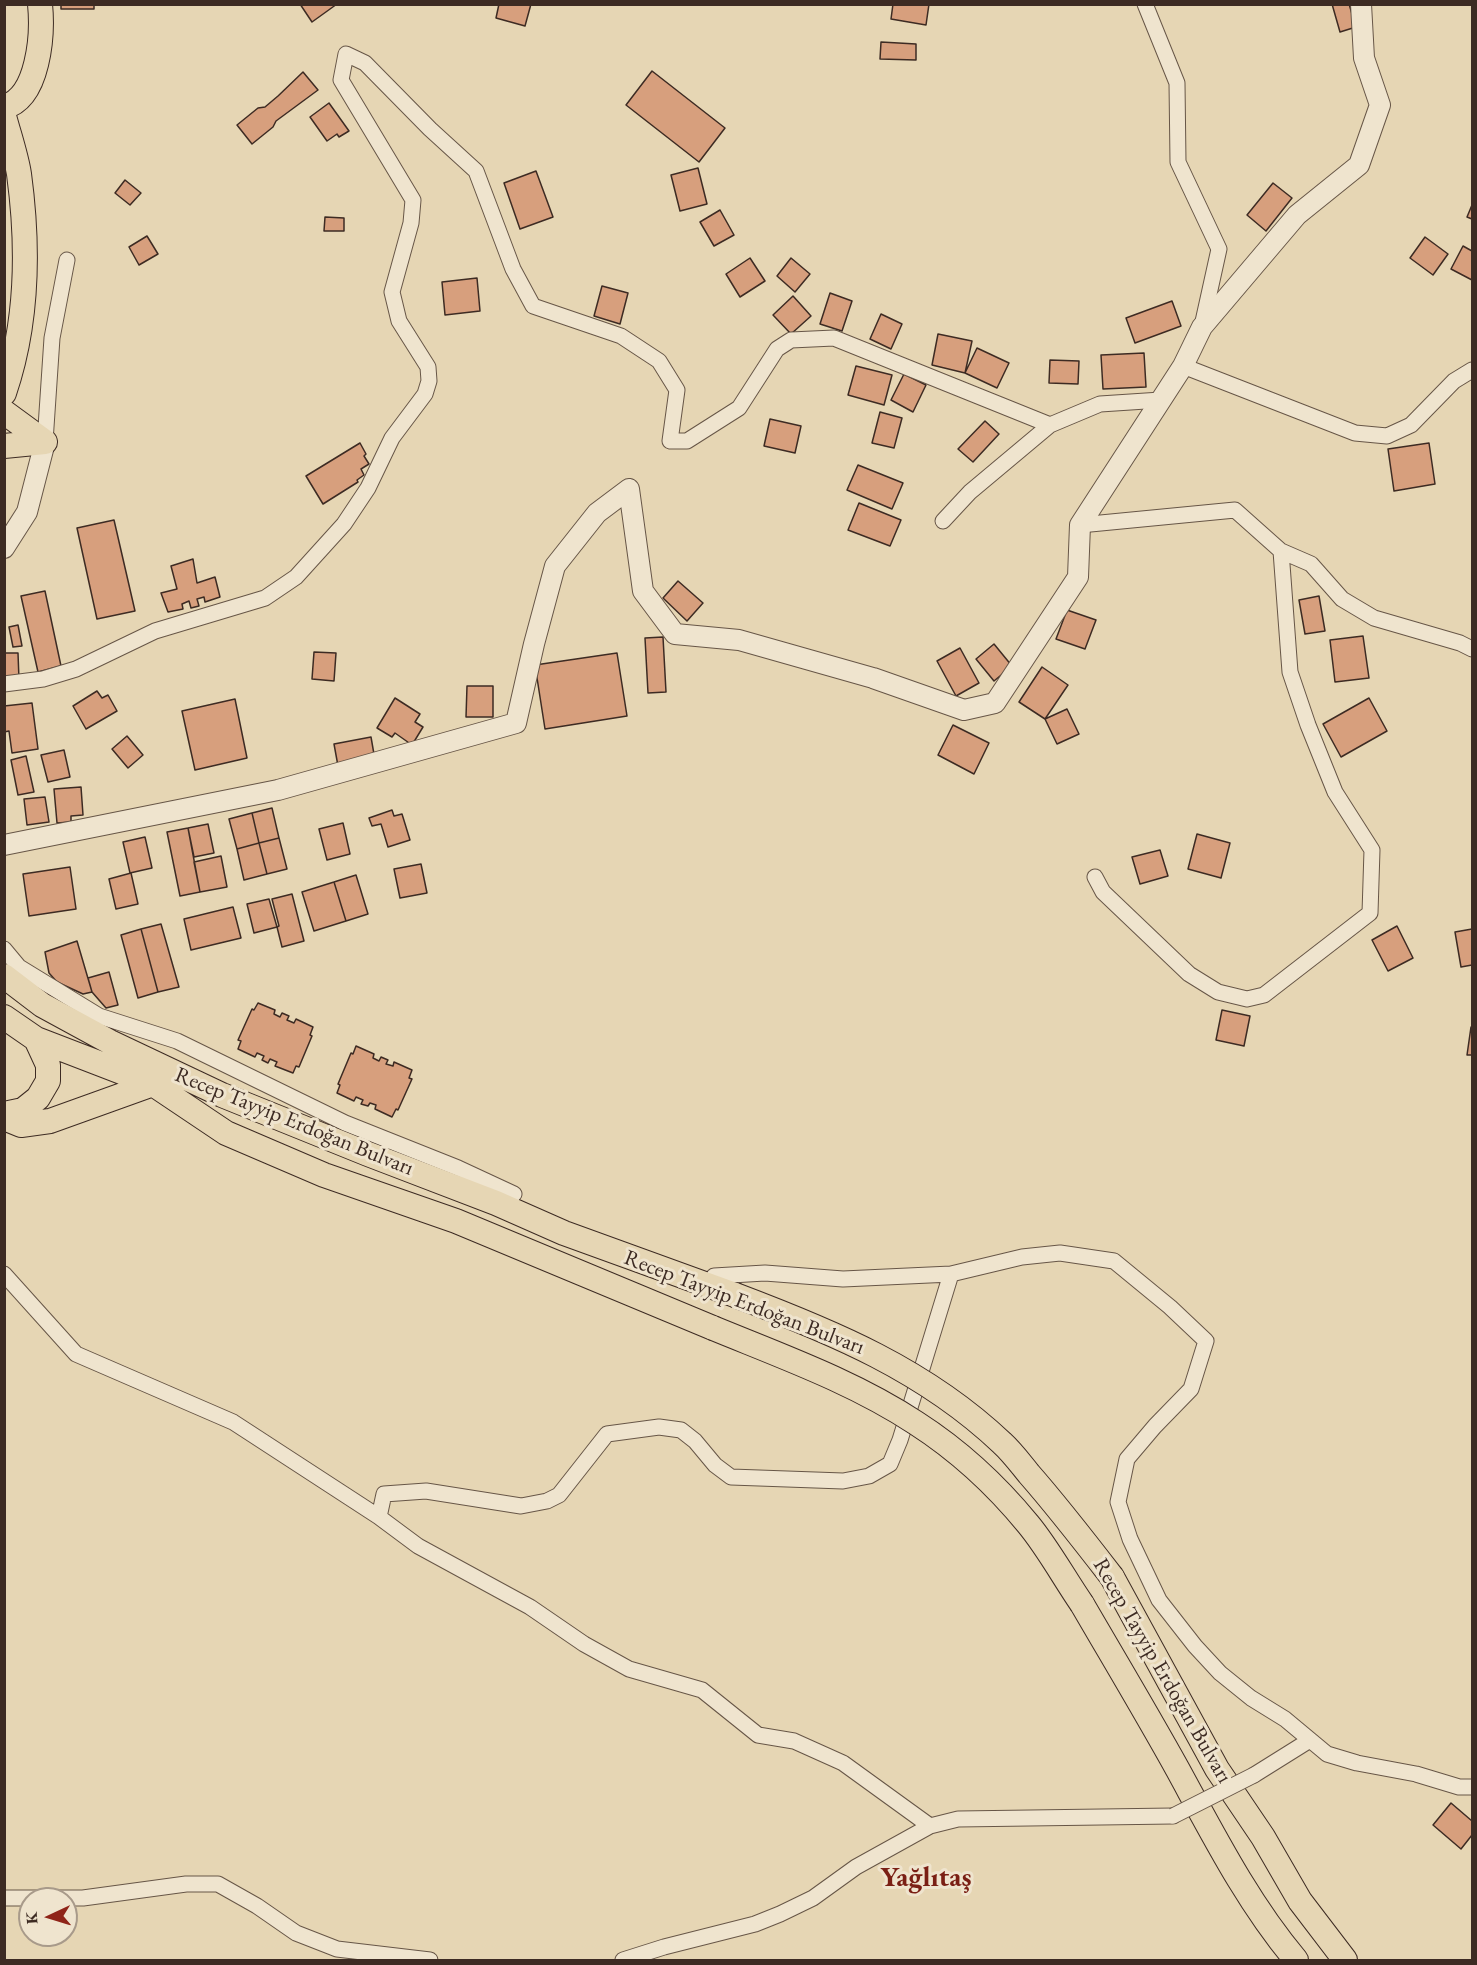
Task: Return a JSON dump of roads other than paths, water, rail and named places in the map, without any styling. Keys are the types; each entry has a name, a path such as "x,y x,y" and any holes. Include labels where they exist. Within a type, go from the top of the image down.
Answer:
{"main road":[{"path":"4,107 15,104 29,86 36,64 42,25 40,4"},
{"path":"4,116 19,172 26,253 20,330 14,366 4,393"},
{"path":"4,412 45,442"},
{"path":"4,446 45,442"},
{"name":"Recep Tayyip Erdoğan Bulvarı","path":"4,976 42,1005 110,1042 211,1090 496,1203 564,1233 691,1277 804,1321 895,1364 950,1399 1003,1443 1061,1510 1112,1577 1217,1769 1263,1838 1300,1901 1345,1960"},
{"name":"Recep Tayyip Erdoğan Bulvarı","path":"4,1017 36,1039 153,1084 226,1133 324,1175 456,1221 804,1366 874,1398 916,1422 956,1451 1030,1526 1082,1604 1164,1745 1240,1883 1279,1940 1296,1960"},
{"path":"4,1116 23,1110 38,1098 48,1081 48,1065 36,1039"},
{"path":"4,1116 21,1125 50,1121 153,1084"}],"street":[{"path":"4,844 278,790 516,723 555,566 597,513 629,489 643,591 675,634 739,640 873,678 964,710 995,703 1078,577 1080,525 1183,366 1202,327 1219,249 1178,162 1177,83 1145,4"},
{"path":"1202,327 1297,215 1359,165 1380,105 1364,58 1361,4"},
{"path":"4,684 43,679 76,669 155,631 266,598 296,576 344,524 368,488 392,438 425,394 429,381 428,367 399,321 392,292 411,223 413,200 341,80 346,54 366,63 430,129 476,171 513,269 533,306 621,336 659,361 677,390 670,441 687,441 738,408 777,349 791,340 834,338 1050,425"},
{"path":"4,548 27,512 45,442 52,338 67,260"},
{"path":"1183,366 1355,433 1387,436 1411,425 1454,381 1473,370"},
{"path":"943,521 970,492 1050,425 1100,404 1161,400"},
{"path":"1080,525 1234,510 1281,551 1311,564 1342,599 1374,618 1460,643 1473,649"},
{"path":"1095,877 1103,892 1189,974 1218,992 1247,999 1264,995 1370,913 1372,850 1335,792 1290,672 1281,551"},
{"path":"4,949 19,967 99,1016 177,1041 345,1123 459,1168 514,1194"},
{"path":"714,1276 765,1273 843,1279 951,1274 1022,1257 1060,1253 1114,1261 1170,1307 1206,1341 1191,1389 1155,1426 1128,1460 1118,1502 1130,1539 1159,1600 1195,1646 1220,1672 1244,1692 1285,1719 1327,1754 1357,1763 1416,1774 1459,1786 1473,1787"},
{"path":"4,1274 76,1354 233,1422 380,1517 418,1546 530,1607 584,1644 628,1669 702,1690 758,1735 794,1741 843,1763 930,1826"},
{"path":"380,1517 384,1494 426,1491 521,1506 547,1501 559,1495 608,1434 659,1427 681,1430 695,1441 714,1465 731,1477 843,1481 869,1476 890,1464 900,1440 951,1274"},
{"path":"623,1960 755,1924 780,1914 813,1898 856,1866 930,1826 958,1819 1173,1816 1254,1775 1310,1740"},
{"path":"4,1898 83,1898 186,1884 218,1884 257,1906 296,1933 337,1949 430,1960"}],"district":[{"name":"Yağlıtaş","path":"926,1878"}]}
